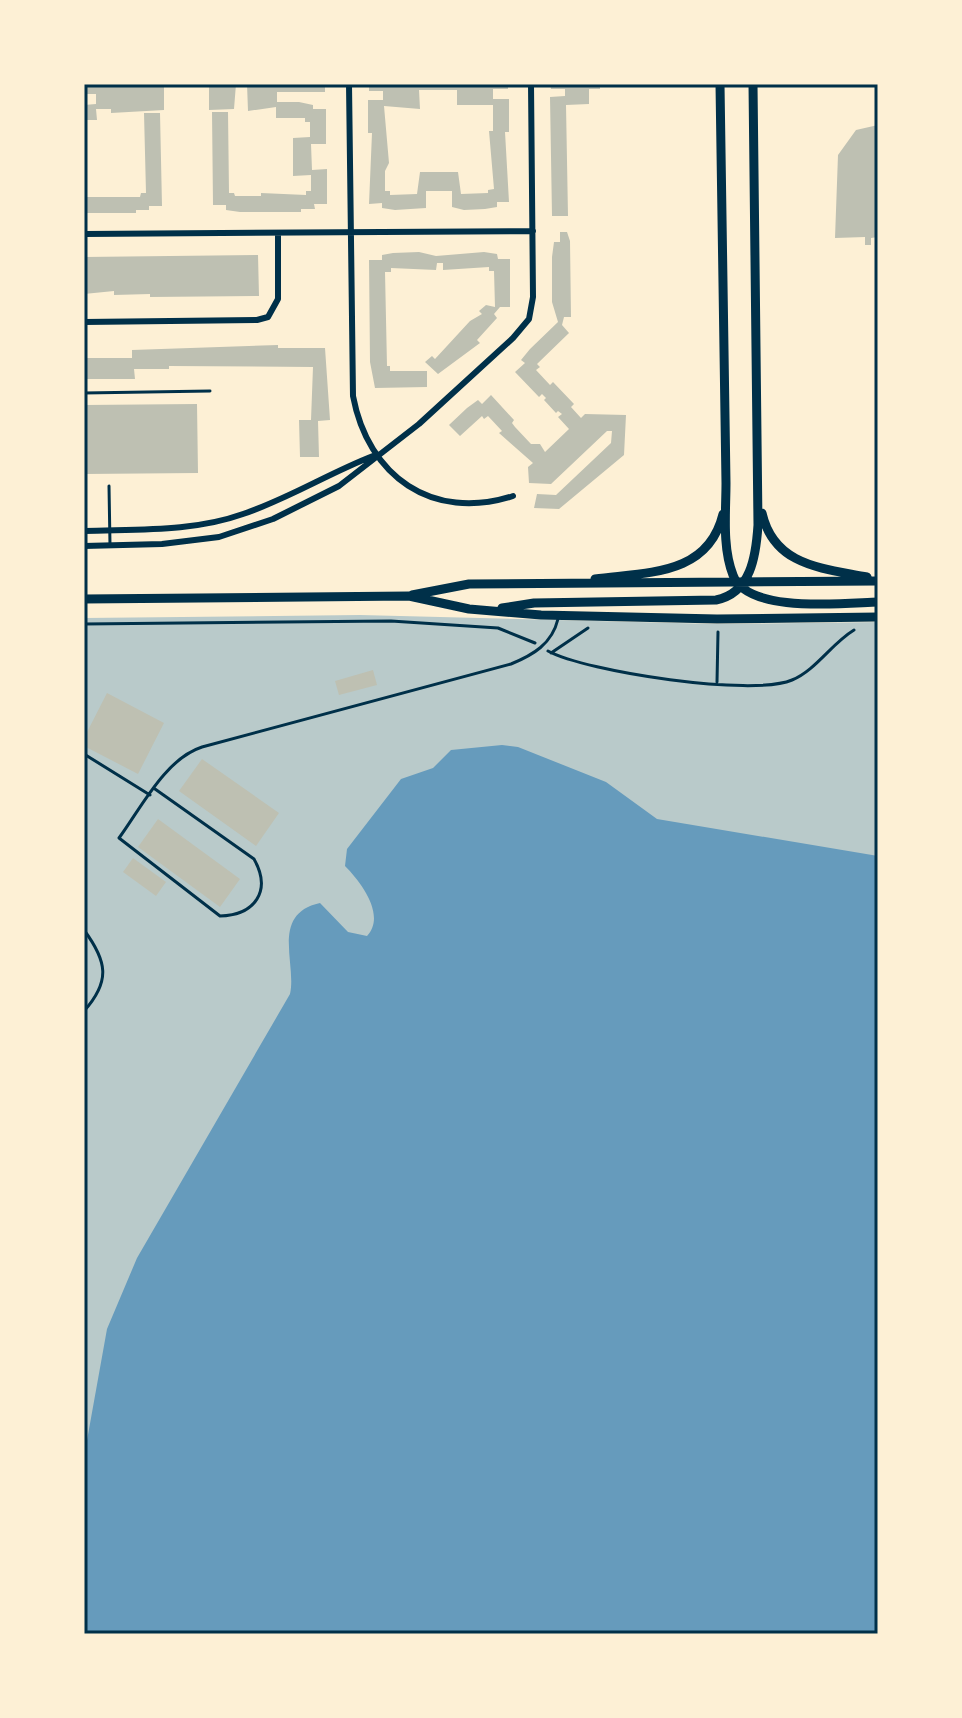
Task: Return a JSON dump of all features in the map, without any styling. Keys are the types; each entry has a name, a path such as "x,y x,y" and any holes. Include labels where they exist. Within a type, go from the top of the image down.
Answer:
{"main road":[{"path":"720,84 727,546 740,585 756,596 793,603 878,602"},
{"path":"499,609 534,603 713,601 740,585 757,540 753,84"},
{"path":"758,481 765,527 785,554 803,564 878,580"},
{"path":"554,585 672,569 688,563 715,538 722,517 726,483"},
{"path":"84,599 409,596 469,584 740,585 878,580"},
{"path":"409,596 469,609 559,615 717,619 878,617"}],"street":[{"path":"349,84 353,396 365,438 396,478 417,494 463,502 513,496"},
{"path":"84,546 189,542 246,530 339,486 419,424 513,338 529,319 533,297 531,84"},
{"path":"84,234 533,231"},
{"path":"84,322 257,320 268,317 278,299 278,233"},
{"path":"84,531 187,527 242,515 376,455"}],"lane":[{"path":"84,393 210,391"},
{"path":"109,486 110,545"},
{"path":"155,789 254,859 263,875 262,891 249,909 237,916 220,916 119,838 150,795 176,762 194,749 511,664 542,647 554,632 559,615"},
{"path":"84,754 150,795"}],"path":[{"path":"84,624 403,622 498,628 562,658 610,670 765,685 791,680 855,630"},
{"path":"717,682 718,632"},
{"path":"84,930 98,951 103,976 100,993 84,1011"}],"shaded area":[{"path":"360,615 716,624 878,622 878,1634 84,1634 84,618"}],"water":[{"path":"502,745 518,747 606,782 657,819 878,856 878,1634 84,1634 84,1457 107,1329 137,1258 290,994 289,941 295,918 305,909 320,903 348,932 367,936 372,928 373,910 364,890 345,866 347,849 401,779 433,768 451,750"}],"building":[{"path":"84,84 164,84 164,110 111,113 111,109 96,109 97,120 84,120 84,105 96,104 96,94 84,94"},
{"path":"209,84 236,84 234,109 209,110"},
{"path":"247,84 325,84 325,92 277,92 277,102 299,102 313,105 313,109 326,109 326,144 311,144 312,170 327,169 327,204 314,204 315,209 301,209 301,212 240,212 226,210 226,205 213,205 212,112 228,112 229,193 235,196 261,196 261,193 306,195 306,191 311,191 311,175 293,176 293,138 310,137 310,122 305,122 305,118 276,118 276,107 248,111"},
{"path":"369,84 508,84 508,89 493,89 493,99 509,99 509,132 505,132 509,202 497,202 497,207 464,210 452,207 452,191 426,191 426,208 395,210 382,208 382,203 369,204 372,133 368,133 368,100 383,100 383,91 369,91","holes":["419,90 457,90 457,105 493,105 493,131 489,131 494,189 488,190 488,193 461,194 458,172 420,172 417,194 390,195 390,191 385,191 385,171 389,163 384,106 420,109"]},
{"path":"550,84 600,84 600,89 589,89 589,104 566,105 568,216 552,216 550,97 565,96 565,89 551,89"},
{"path":"144,113 160,113 162,206 149,206 149,210 136,210 136,213 84,213 84,197 140,197 141,193 146,193"},
{"path":"878,125 878,237 871,238 871,245 865,245 865,237 835,238 838,155 856,130"},
{"path":"560,232 567,232 570,241 571,317 564,317 562,325 569,333 537,364 540,367 536,370 574,404 571,407 581,418 585,414 626,415 624,455 559,509 534,508 537,494 556,495 611,443 612,431 607,431 551,484 529,483 528,467 533,463 499,433 502,431 488,416 484,419 482,416 460,436 449,425 478,400 482,404 491,395 531,444 540,444 545,452 569,429 558,417 562,414 556,413 542,394 539,397 515,372 525,363 521,360 530,349 558,322 552,302 552,257 554,242 560,242"},
{"path":"419,252 436,256 484,252 497,254 498,259 510,259 510,307 500,307 494,314 497,318 477,340 480,343 438,374 425,362 432,356 435,359 470,321 482,314 479,311 486,305 495,307 494,271 489,271 489,267 443,270 443,263 437,263 436,270 391,268 391,272 385,272 387,366 390,366 390,371 427,371 427,387 375,388 370,362 369,260 382,260 382,255 393,253"},
{"path":"258,255 259,296 150,297 150,294 114,295 114,291 84,294 84,257"},
{"path":"278,345 278,348 325,348 330,420 318,421 319,457 300,457 299,420 311,420 313,367 169,366 169,369 134,369 135,379 84,379 84,358 132,358 132,350"},
{"path":"197,404 198,473 84,474 84,405"},
{"path":"373,670 377,685 339,695 335,681"},
{"path":"107,693 164,723 138,774 84,746 84,738"},
{"path":"202,759 279,813 256,846 179,791"},
{"path":"158,819 240,879 220,907 138,847"},
{"path":"133,858 166,882 156,896 123,872"}]}
